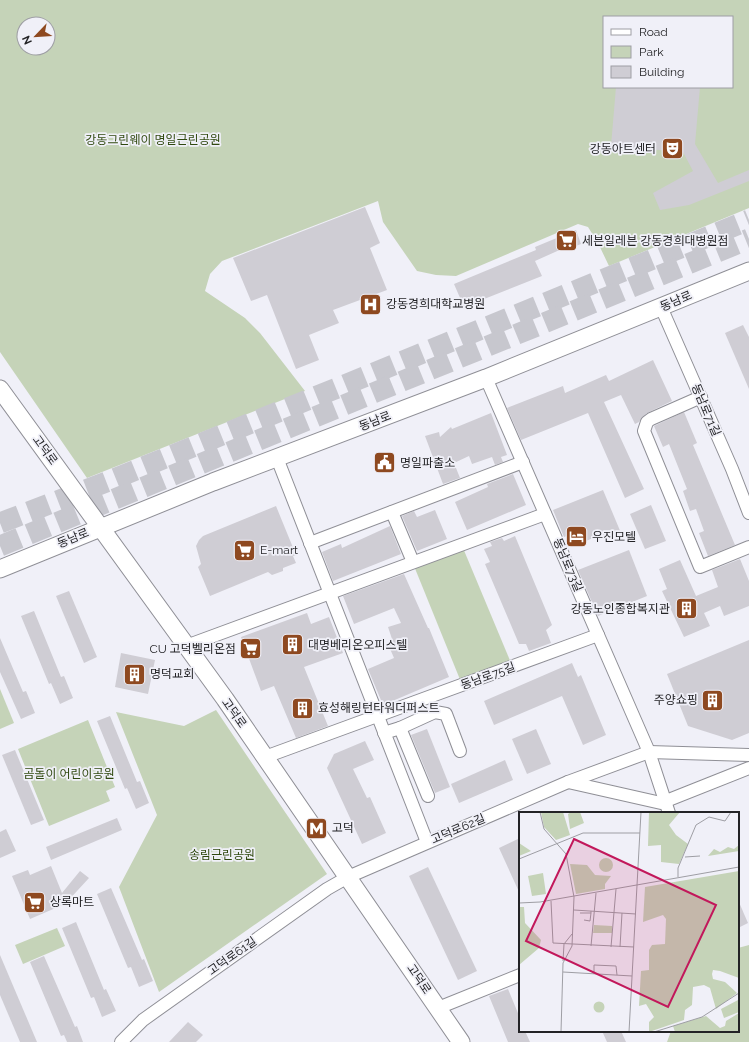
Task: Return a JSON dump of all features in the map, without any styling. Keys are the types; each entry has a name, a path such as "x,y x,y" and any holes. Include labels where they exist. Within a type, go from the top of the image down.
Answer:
{"main road":[{"name":"동남로","path":"0,569 100,527 486,378 749,271"},
{"name":"고덕로","path":"0,389 265,757 462,1042"}],"street":[{"name":"동남로71길","path":"661,307 701,398 749,514"},
{"name":"동남로73길","path":"486,378 649,752 670,812"},
{"path":"701,398 652,419 647,422 644,431 700,567 749,547"},
{"path":"278,458 427,842"},
{"path":"310,543 523,462"},
{"path":"392,512 413,562"},
{"path":"186,646 545,514"},
{"name":"동남로75길","path":"265,757 598,635"},
{"path":"384,733 400,728 435,712 446,714 460,751"},
{"path":"400,728 428,796"},
{"name":"고덕로62길","path":"348,877 568,782 649,752 749,755"},
{"path":"568,782 661,803 749,768"},
{"name":"고덕로61길","path":"121,1042 143,1020 180,992 327,889 348,877"},
{"path":"438,1008 519,975"}],"green space":[{"name":"강동그린웨이 명일근린공원","path":"0,0 749,0 749,208 609,266 598,243 588,227 578,224 456,276 436,275 417,271 383,222 378,201 222,261 210,274 205,291 245,318 260,333 305,391 87,478 0,352"},
{"path":"463,548 511,663 461,682 414,566"},
{"path":"0,689 14,723 0,729"},
{"name":"송림근린공원","path":"216,710 327,874 159,992 119,887 157,815 116,712 184,726"},
{"name":"곰돌이 어린이공원","path":"88,720 115,787 106,791 110,801 49,826 18,749"},
{"path":"57,928 65,946 23,964 15,945"},
{"path":"749,945 749,1042 667,1042 671,1032 739,1032 739,948"}],"building":[{"name":"강동아트센터","path":"616,88 700,88 695,144 718,183 749,170 749,181 689,205 660,210 653,193 693,171 683,152 611,146"},
{"name":"강동경희대학교병원","path":"365,207 380,243 370,248 387,290 333,310 339,323 309,335 319,360 296,369 267,295 251,301 233,258"},
{"name":"강동경희대학교병원","path":"576,230 581,244 566,250 564,248 535,261 542,276 464,307 454,284 536,250 535,247"},
{"path":"743,325 749,337 749,389 725,333"},
{"path":"653,360 672,401 647,413 639,422 635,424 621,395 604,402 644,489 625,498 588,413 521,440 507,408 563,386 565,393 606,375 609,381"},
{"path":"684,412 697,443 693,445 735,545 708,556 699,533 704,531 696,509 690,511 683,491 687,489 669,444 663,447 654,426"},
{"path":"491,413 507,455 501,457 503,462 495,465 492,457 472,464 469,456 454,463 460,478 443,484 425,436 439,432 440,437 451,427 452,429"},
{"name":"명일파출소","path":"387,453 393,467 381,472 375,459"},
{"path":"513,474 526,505 467,530 455,502 488,487 487,484"},
{"path":"603,490 621,533 605,540 603,534 581,543 577,532 564,537 553,510"},
{"path":"651,505 666,541 645,549 630,514"},
{"name":"E-mart","path":"276,506 296,555 293,556 296,563 283,568 283,571 272,575 268,572 210,596 198,567 201,564 196,546 199,540 203,536"},
{"path":"435,510 447,539 417,551 402,516 414,511 417,517"},
{"path":"390,526 401,554 333,581 322,552 341,544 342,548"},
{"path":"515,536 552,625 546,630 551,643 529,651 526,644 519,644 485,564 490,562 484,549 492,546 490,542 502,538 504,541"},
{"path":"629,550 647,596 598,616 578,570"},
{"path":"740,559 749,581 749,606 724,616 720,606 704,613 710,626 684,637 662,591 667,589 659,569 680,560 696,596 718,587 712,570"},
{"path":"404,574 429,628 449,677 383,705 368,669 394,658 388,644 393,642 388,627 401,623 394,608 354,624 343,596"},
{"path":"69,591 97,657 84,663 56,596"},
{"path":"34,611 61,677 64,676 73,698 60,704 51,683 49,684 21,616"},
{"name":"대명베리온오피스텔","path":"307,613 311,624 329,617 343,653 304,667 328,726 296,738 274,686 261,691 241,637"},
{"path":"0,638 23,692 26,691 35,713 21,719 0,672"},
{"name":"주양쇼핑","path":"749,640 749,733 732,740 688,726 667,674"},
{"name":"명덕교회","path":"121,653 155,660 148,694 115,687"},
{"path":"572,663 578,677 581,675 606,735 583,745 562,696 494,725 484,701"},
{"path":"110,716 137,782 140,781 149,803 136,809 127,788 125,789 97,721"},
{"path":"427,729 450,787 435,793 411,735"},
{"path":"536,729 551,764 527,774 512,739"},
{"path":"365,741 374,760 353,769 367,798 370,797 386,833 362,844 327,768 334,754"},
{"path":"15,750 44,820 31,825 2,755"},
{"path":"505,760 513,780 459,803 451,784"},
{"path":"117,818 122,830 51,860 46,847"},
{"path":"6,829 16,851 0,858 0,832"},
{"path":"519,838 519,892 499,848"},
{"path":"51,866 62,893 80,871 89,878 65,904 30,919 12,876 28,870 30,875"},
{"path":"428,867 477,971 458,980 409,876"},
{"path":"111,888 142,960 144,959 153,981 139,987 131,967 128,968 97,894"},
{"path":"739,902 748,923 739,928"},
{"path":"76,922 104,990 106,989 116,1011 102,1017 94,997 91,998 62,928"},
{"path":"0,955 37,1042 20,1042 0,995"},
{"path":"44,956 83,1042 67,1042 64,1035 61,1036 30,962"},
{"path":"508,989 519,1016 519,1032 525,1032 530,1042 508,1042 489,996"},
{"path":"188,1022 203,1035 196,1042 169,1042"},
{"path":"602,1032 621,1032 626,1042 607,1042"}],"tunnel":[{"path":"0,523 109,481 749,220"},
{"path":"0,546 749,239"}],"place":[{"name":"강동아트센터","path":"672,149"},
{"name":"세븐일레븐 강동경희대병원점","path":"567,241"},
{"name":"강동경희대학교병원","path":"371,304"},
{"name":"명일파출소","path":"384,463"},
{"name":"우진모텔","path":"577,537"},
{"name":"E-mart","path":"245,550"},
{"name":"강동노인종합복지관","path":"686,609"},
{"name":"대명베리온오피스텔","path":"292,645"},
{"name":"CU 고덕벨리온점","path":"251,649"},
{"name":"명덕교회","path":"135,674"},
{"name":"주양쇼핑","path":"713,700"},
{"name":"효성해링턴타워더퍼스트","path":"302,708"},
{"name":"고덕","path":"317,828"},
{"name":"상록마트","path":"34,902"}]}
